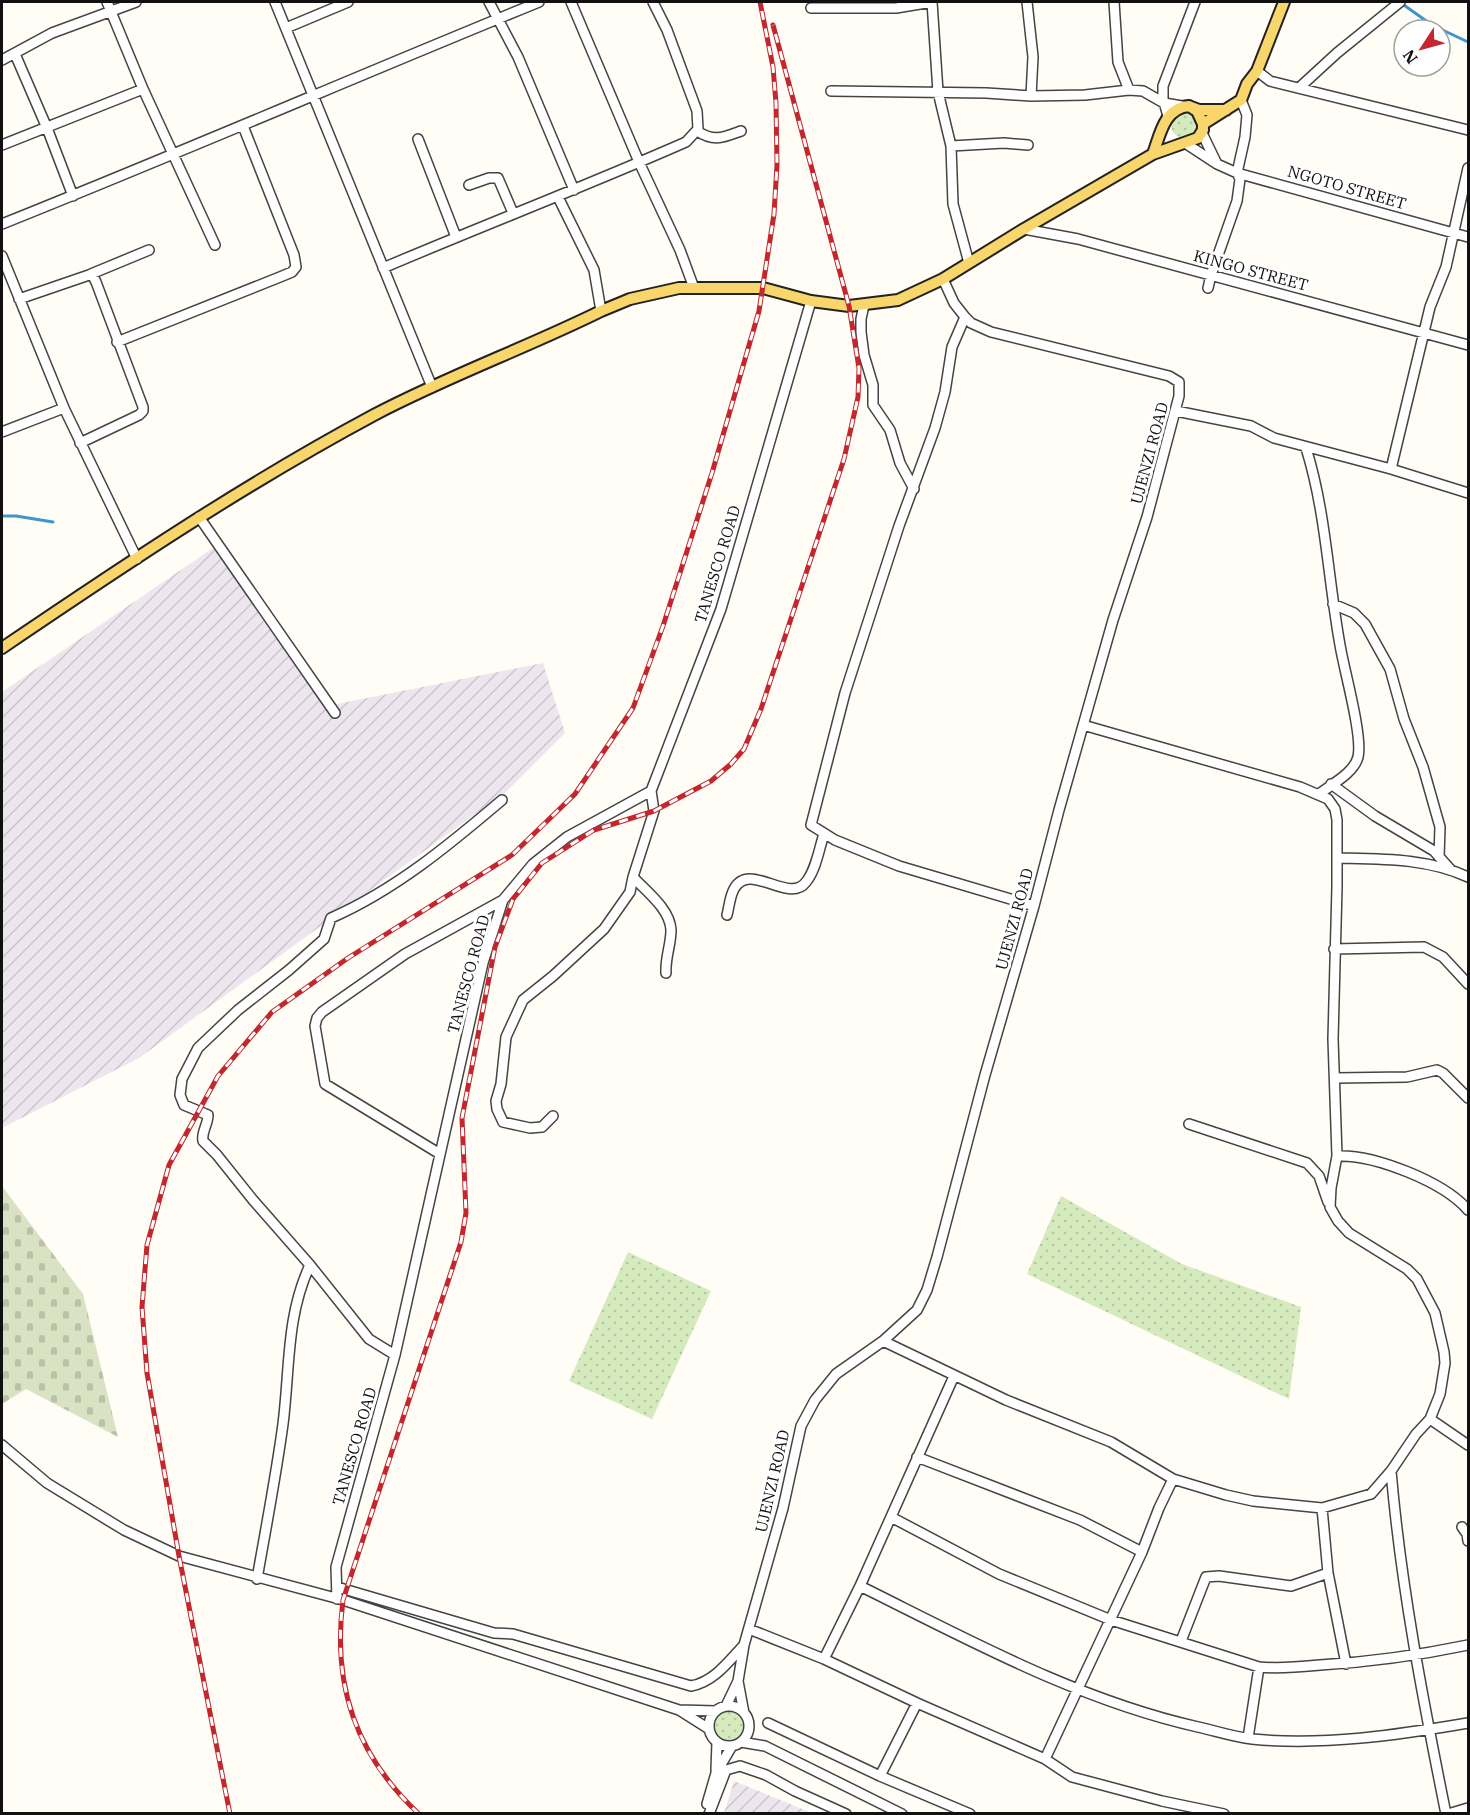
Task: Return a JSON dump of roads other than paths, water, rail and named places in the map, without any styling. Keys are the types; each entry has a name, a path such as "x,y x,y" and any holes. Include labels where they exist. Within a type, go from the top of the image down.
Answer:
{"main road":[{"path":"2,648 199,517 316,447 432,387 601,311 640,296 679,288 763,288 811,301 849,306 864,305 898,300 943,279 1153,154 1195,140 1202,129 1241,100 1247,84 1257,70 1284,2"},
{"path":"1185,106 1199,110 1227,110"},
{"path":"1153,154 1167,119 1185,106"},
{"path":"1185,106 1197,111 1202,129"},
{"path":"1167,119 1170,135 1183,143"}],"street":[{"path":"107,2 143,89 214,246"},
{"path":"2,60 52,33 136,2"},
{"path":"275,2 432,387"},
{"path":"286,28 348,2"},
{"path":"489,2 518,57 574,190"},
{"path":"2,224 539,2"},
{"path":"572,2 639,162 680,250 694,288"},
{"path":"383,268 686,142 697,131 699,121 697,111 667,30 653,2"},
{"path":"811,8 896,8 932,2 938,92 951,146 953,204 969,263"},
{"path":"1027,2 1033,57 1031,96"},
{"path":"1114,2 1118,62 1130,90"},
{"path":"1167,119 1163,86 1195,2"},
{"path":"1300,87 1399,3"},
{"path":"15,54 73,196"},
{"path":"1257,70 1270,81 1468,130"},
{"path":"2,145 143,89"},
{"path":"831,91 986,93 1031,96 1085,95 1130,90 1143,91 1164,103 1185,106"},
{"path":"1208,288 1237,201 1240,179 1237,173 1247,115 1241,100"},
{"path":"117,342 269,282 292,272 296,267 294,255 243,126"},
{"path":"1202,129 1217,164"},
{"path":"697,131 709,139 741,131"},
{"path":"418,139 456,237"},
{"path":"951,146 1004,143 1028,145"},
{"name":"NGOTO STREET","path":"1183,143 1217,164 1237,173 1468,237"},
{"path":"1391,469 1430,307 1446,267 1468,168"},
{"path":"469,185 494,177 498,178 513,213"},
{"path":"558,197 594,270 601,311"},
{"name":"KINGO STREET","path":"1024,229 1078,239 1468,345"},
{"path":"19,299 91,274 149,250"},
{"path":"2,256 64,408 136,559"},
{"path":"80,443 142,413 143,407 91,274"},
{"name":"UJENZI ROAD","path":"738,1680 744,1645 783,1508 801,1426 815,1400 836,1374 883,1341 918,1310 927,1290 1083,725 1113,620 1147,517 1179,396 1179,382 1169,376 1014,339 971,323 954,303 943,279"},
{"name":"TANESCO ROAD","path":"337,1599 336,1567 395,1355 483,963 503,900 533,864 567,837 651,791 721,609 811,301"},
{"path":"864,305 861,332 864,355 873,385 873,405 890,430 900,463 914,489"},
{"path":"965,317 952,347 945,392 845,693 811,825 824,834 899,866 1034,906"},
{"path":"2,432 64,408"},
{"path":"1176,411 1251,426 1274,438 1306,448 1391,469 1468,493"},
{"path":"1306,448 1313,471 1327,542 1333,604 1359,747 1355,766 1319,794"},
{"path":"199,517 335,713"},
{"path":"1333,604 1354,613 1365,624 1390,669 1404,719 1423,767 1440,827 1439,857"},
{"path":"1083,725 1319,794 1331,802 1335,811 1337,858 1333,1040 1337,1156 1330,1207"},
{"path":"1331,784 1374,816 1434,851 1450,869"},
{"path":"553,1116 542,1127 530,1128 503,1122 496,1101 501,1084 506,1037 523,1000 604,929 630,892 654,811 651,791"},
{"path":"395,1355 369,1340 310,1265 203,1141 208,1115 184,1105 181,1098 184,1072 198,1048 238,1010 324,939 331,918 392,886 502,800"},
{"path":"727,915 734,890 743,880 754,879 783,888 798,888 806,883 824,834"},
{"path":"1337,858 1413,861 1450,869 1468,877"},
{"path":"633,877 668,915 671,929 666,973"},
{"path":"440,1154 325,1084 315,1026 322,1012 405,954 503,900"},
{"path":"1334,949 1424,947 1443,957 1468,984"},
{"path":"1336,1078 1407,1077 1437,1070 1468,1098"},
{"path":"883,1341 1006,1400 1111,1442 1173,1479 1226,1496 1322,1508 1371,1494 1391,1472 1416,1434 1430,1419 1440,1394 1445,1364 1442,1340 1431,1305 1411,1272 1349,1233 1338,1221 1330,1207 1319,1176 1307,1163 1189,1124"},
{"path":"1337,1156 1350,1155 1398,1169 1446,1190 1468,1210"},
{"path":"257,1579 284,1421 293,1315 300,1286 310,1265"},
{"path":"824,1659 860,1586 954,1376"},
{"path":"1430,1419 1467,1442"},
{"path":"2,1445 47,1483 124,1530 179,1556 337,1599 679,1710 709,1730 717,1742 716,1773"},
{"path":"917,1457 1080,1520 1142,1552"},
{"path":"1391,1472 1396,1527 1415,1655 1447,1814 1468,1808"},
{"path":"1045,1759 1111,1620 1173,1479"},
{"path":"1322,1508 1328,1573 1346,1664"},
{"path":"891,1517 999,1574 1111,1620 1259,1667 1346,1664 1468,1645"},
{"path":"1181,1641 1206,1577 1219,1576 1290,1586 1328,1573"},
{"path":"860,1586 991,1651 1079,1690 1162,1719 1248,1738 1269,1740 1365,1738 1468,1723"},
{"path":"337,1587 494,1633 513,1634 667,1677 691,1686 710,1679 744,1645"},
{"path":"749,1629 824,1659 1045,1759 1072,1777 1162,1801 1224,1814"},
{"path":"1248,1738 1259,1667"},
{"path":"726,1706 738,1680"},
{"path":"738,1680 744,1714 749,1726 765,1746"},
{"path":"880,1776 917,1703"},
{"path":"679,1710 716,1710 726,1706 736,1708 744,1714"},
{"path":"709,1730 710,1719 716,1710"},
{"path":"768,1723 880,1776 969,1814"},
{"path":"704,1814 716,1773 732,1746 745,1738 749,1726"},
{"path":"717,1742 732,1746"},
{"path":"741,1742 765,1746 902,1814"},
{"path":"709,1814 726,1770 740,1766 766,1775 846,1814"}],"waterway":[{"path":"1401,3 1432,25 1468,42"},
{"path":"2,516 53,522"}],"railway":[{"path":"230,1814 179,1556 147,1373 142,1307 147,1245 169,1165 218,1076 272,1012 348,958 512,855 575,794 633,708 663,626 712,473 759,311 774,214 777,165 773,67 760,2"},
{"path":"419,1814 379,1768 364,1743 353,1717 341,1661 343,1600 461,1242 466,1213 462,1118 495,947 513,899 542,863 594,830 654,811 711,781 744,749 761,709 844,459 858,397 859,368 849,306 773,25"}]}
